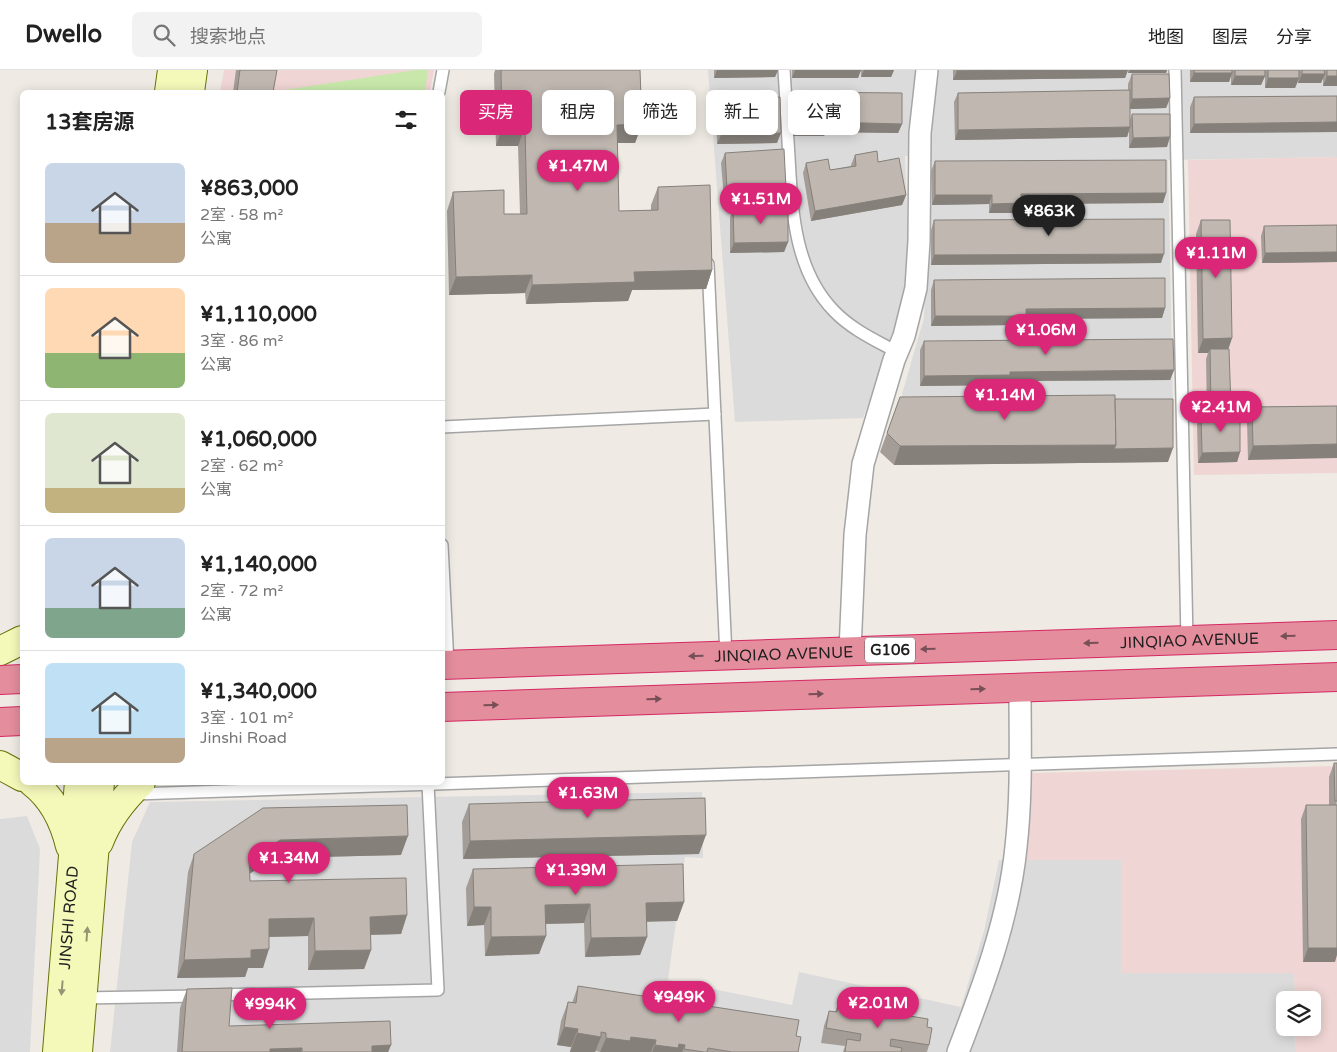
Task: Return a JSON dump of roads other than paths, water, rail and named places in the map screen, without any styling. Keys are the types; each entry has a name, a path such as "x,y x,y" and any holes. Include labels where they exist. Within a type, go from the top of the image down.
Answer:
{"highway":[{"name":"JINQIAO AVENUE","path":"445,665 1337,635"},
{"path":"445,706 1337,676"},
{"path":"0,680 20,679"},
{"path":"0,722 20,721"}],"main road":[{"path":"169,90 172,70"},
{"path":"190,90 193,70"},
{"path":"0,651 20,639"},
{"path":"0,765 20,776"},
{"path":"36,785 45,793 60,816 83,858 135,788"},
{"name":"JINSHI ROAD","path":"78,1052 82,998 83,858 79,785"},
{"name":"JINSHI ROAD","path":"57,1052 83,858 99,785"}],"street":[{"path":"850,651 855,535 863,464 909,319 916,288 919,241 920,132 927,70"},
{"path":"0,640 20,638"},
{"path":"958,1052 984,980 1004,912 1016,849 1019,811 1020,687"}],"lane":[{"path":"439,90 443,70"},
{"path":"784,70 792,210 806,267 815,286 834,311 863,333 897,352"},
{"path":"1175,70 1187,640"},
{"path":"708,255 726,656"},
{"path":"445,427 715,414"},
{"path":"445,783 1337,754"},
{"path":"135,788 355,785"},
{"path":"82,998 438,990 428,785"}]}
